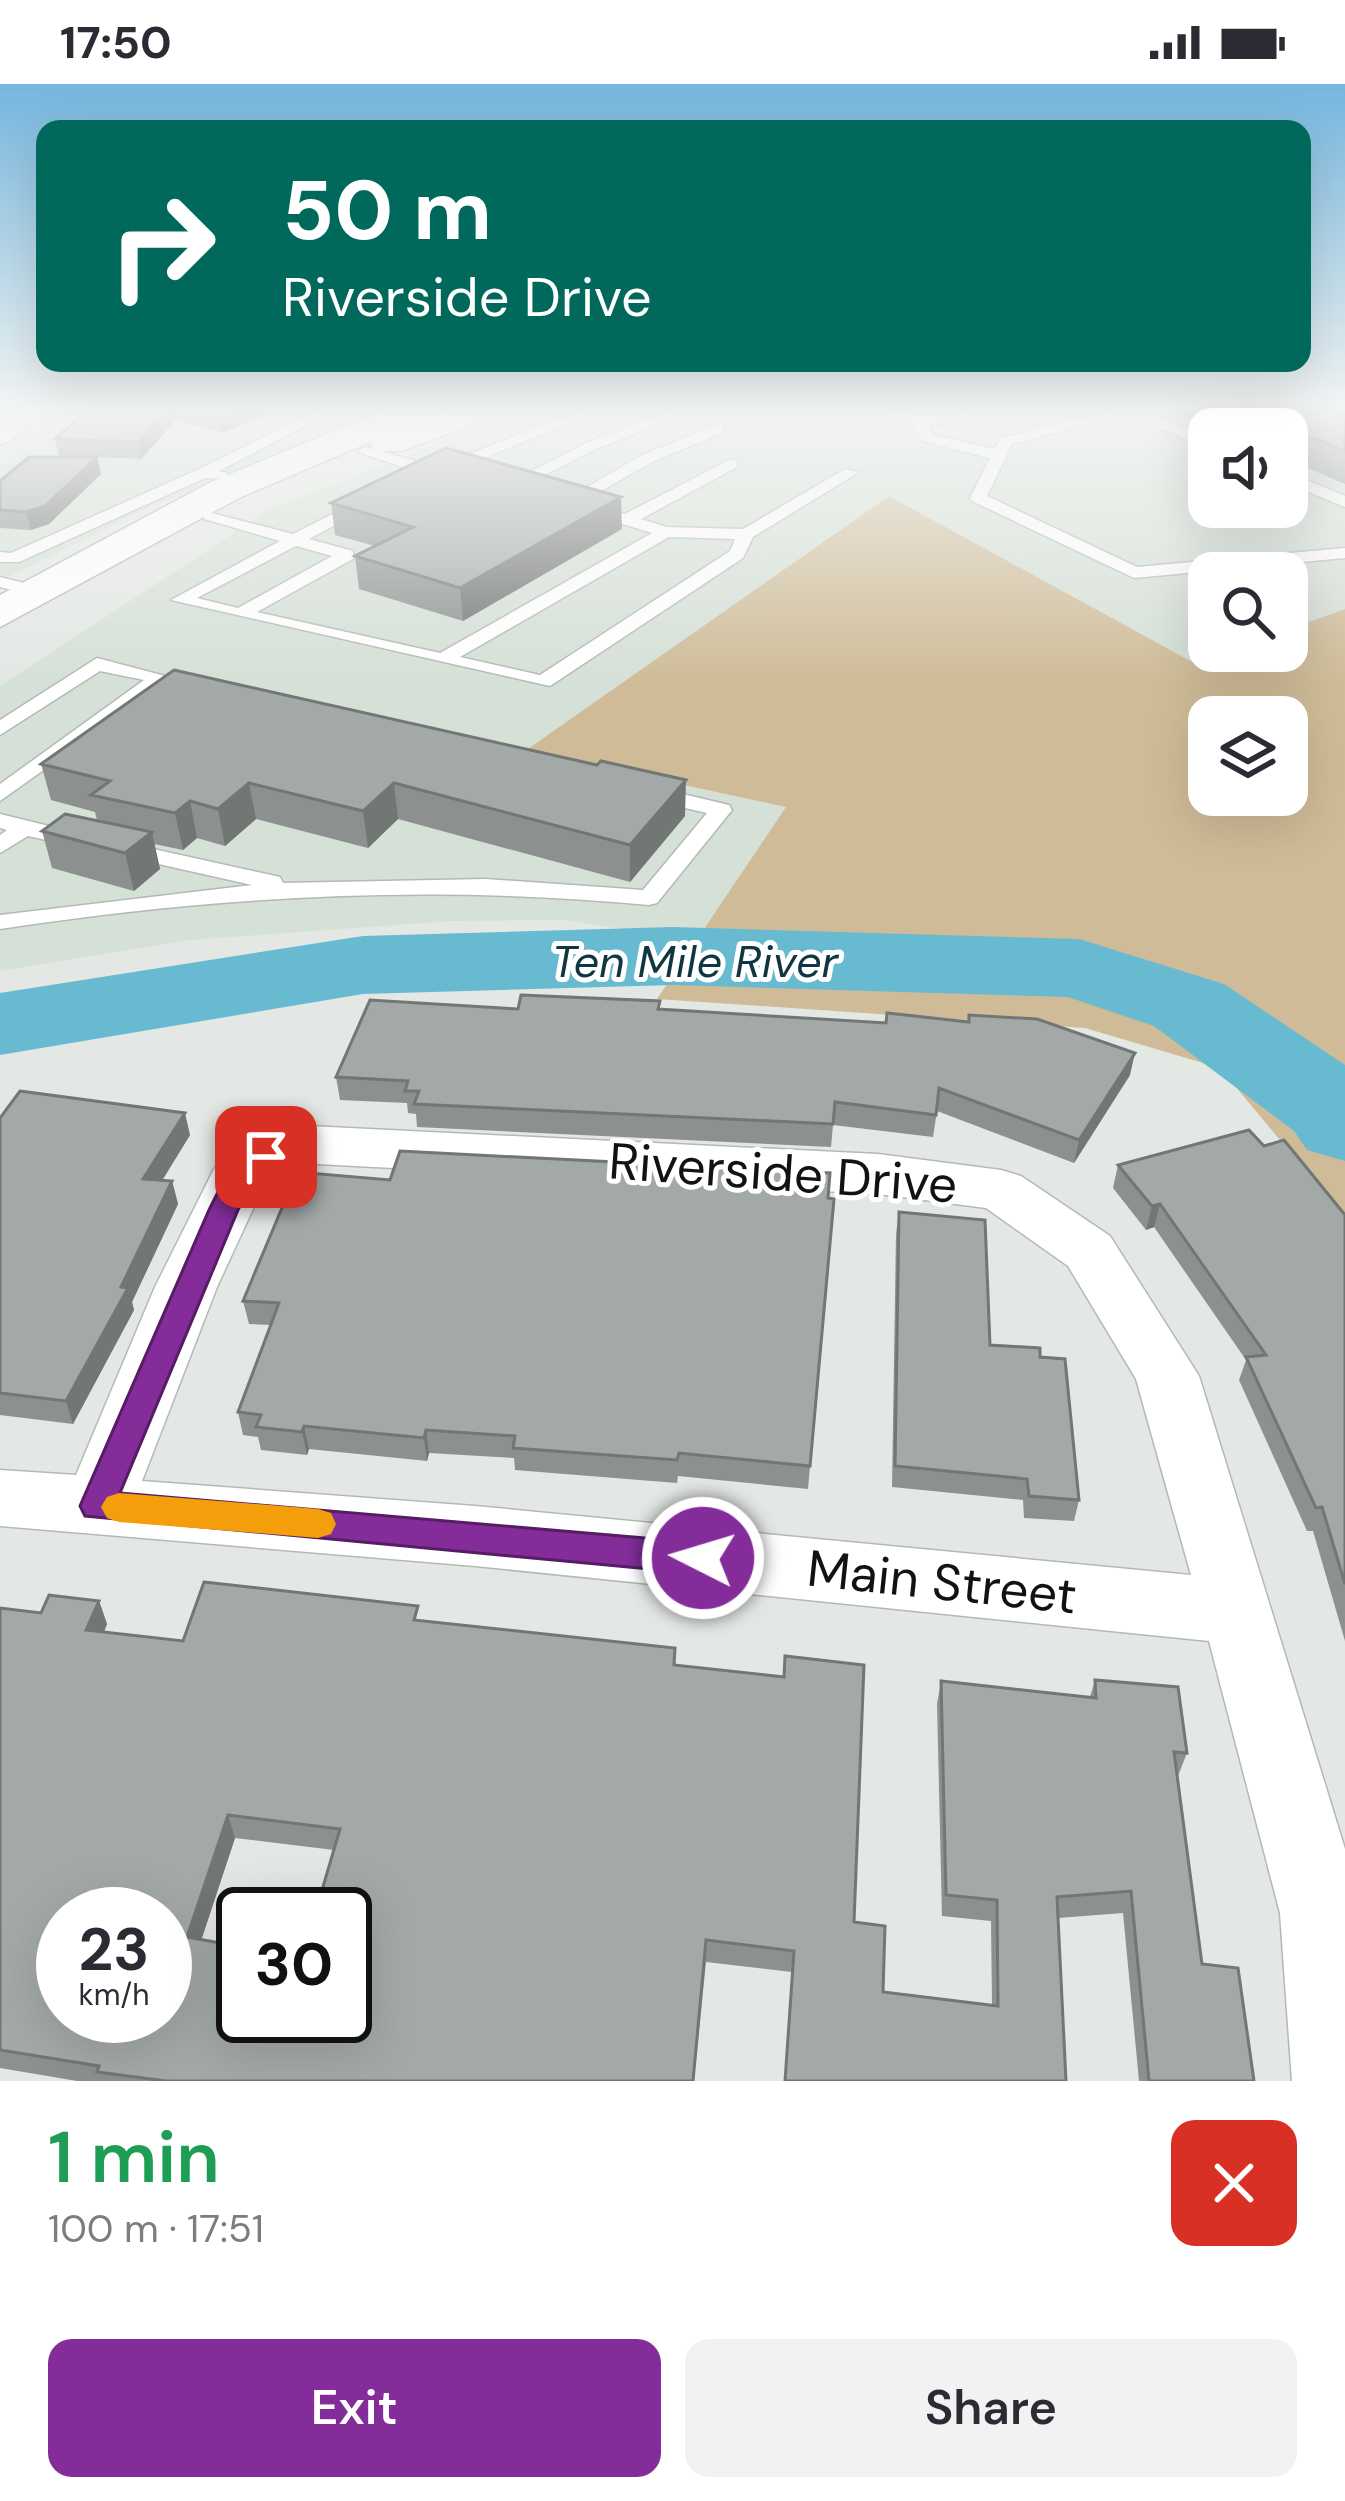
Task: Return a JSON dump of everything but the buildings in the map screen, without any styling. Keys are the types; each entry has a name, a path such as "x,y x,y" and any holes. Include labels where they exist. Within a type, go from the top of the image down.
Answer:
{"main road":[{"path":"16,578 204,499"},
{"path":"16,578 249,499"}],"street":[{"name":"Riverside Drive","path":"98,1506 186,1287 242,1171 289,1144 878,1174 1001,1190 1089,1251 1167,1376 1322,1912 1337,2081"},
{"name":"Main Street","path":"0,1498 1238,1612"}],"lane":[{"path":"16,578 156,499"},
{"path":"372,499 180,600 543,682 737,554 746,534"},
{"path":"561,499 666,532 746,534 805,499"},
{"path":"570,502 575,499"},
{"path":"626,520 665,499"},
{"path":"980,499 1134,573 1345,553"},
{"path":"210,515 347,555 242,614"},
{"path":"445,658 666,532"},
{"path":"0,729 97,664 227,694"},
{"path":"0,794 160,678"},
{"path":"0,922 296,888 525,883 649,898 722,810 632,789"},
{"path":"0,846 12,825 296,888"}],"shaded area":[{"path":"0,499 170,499 144,510 0,581"},
{"path":"296,499 884,499 527,751 787,807 696,941 565,920 453,921 189,940 0,971 0,686 269,510"},
{"path":"884,499 895,499 1188,660 1188,672 1308,672 1308,622 1345,609 1345,1218 1220,1068 1085,1028 657,999 786,807 525,751"},
{"path":"895,499 1188,499 1188,528 1308,528 1308,499 1345,499 1345,609 1308,622 1308,552 1188,552 1188,660"}],"waterway":[{"name":"Ten Mile River","path":"0,1024 363,965 673,956 1079,968 1189,1005 1332,1106 1345,1125"}],"slow traffic":[{"path":"119,1507 318,1524"}],"route":[{"path":"266,1157 242,1171 186,1287 98,1506 703,1558"}]}
